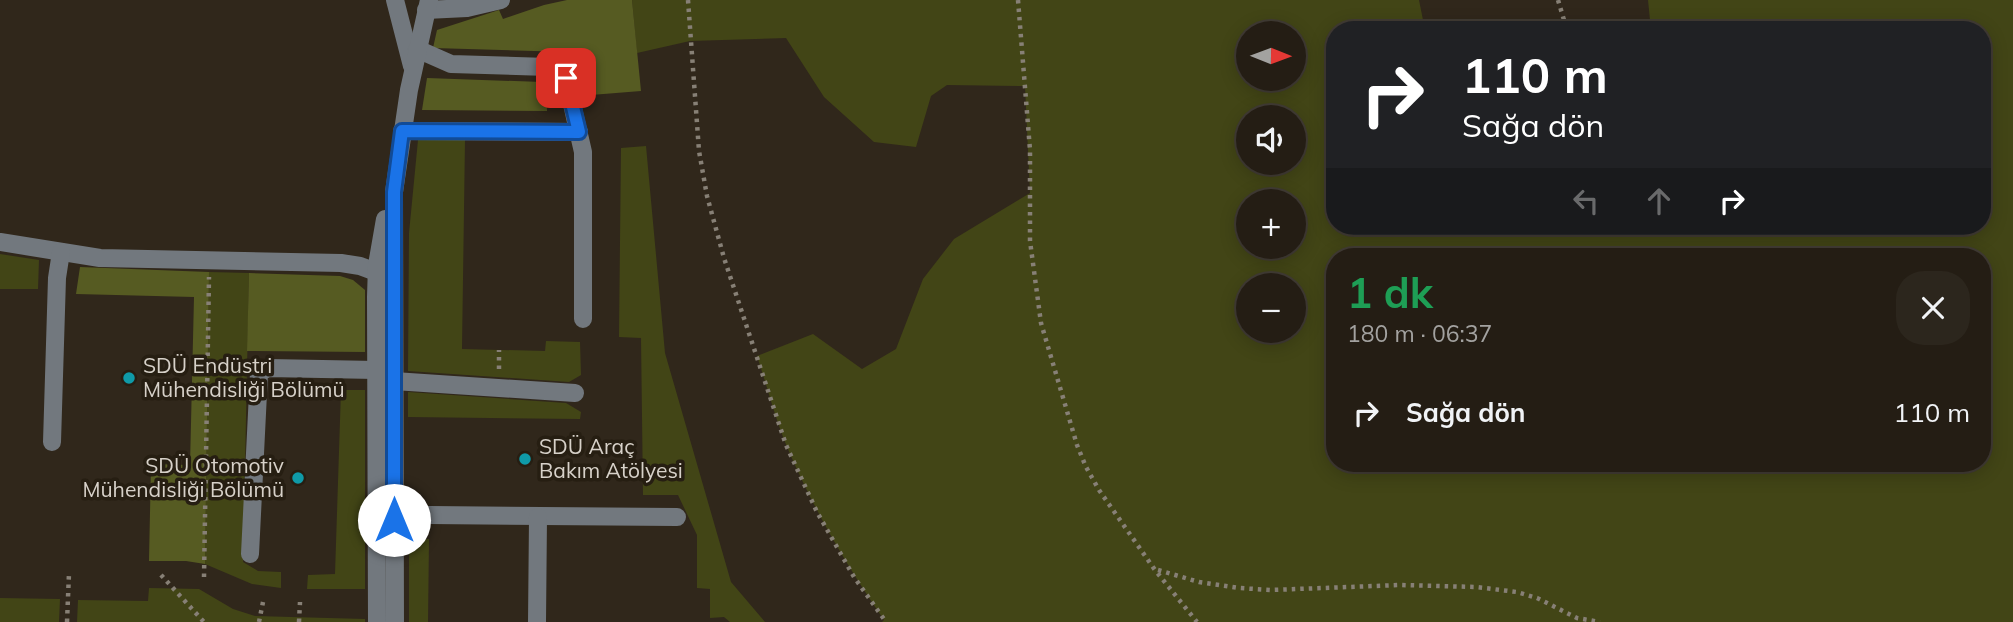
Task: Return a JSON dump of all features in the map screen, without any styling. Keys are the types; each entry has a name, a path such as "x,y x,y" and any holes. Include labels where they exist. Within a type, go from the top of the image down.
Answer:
{"street":[{"path":"395,0 413,69"},
{"path":"395,622 394,381 382,235 394,192 402,131 427,5 467,8 501,0"},
{"path":"417,50 451,64 548,67 559,70 566,78 583,161 583,319"},
{"path":"402,131 579,132"},
{"path":"0,242 100,258 341,263 385,275"},
{"path":"52,442 56,292 61,252"},
{"path":"377,622 376,370 385,275"},
{"path":"250,554 259,373 268,368 376,370"},
{"path":"394,381 575,393"},
{"path":"429,515 677,517"},
{"path":"537,622 538,517"}],"path":[{"path":"688,0 699,151 724,258 786,445 817,512 854,577 887,622"},
{"path":"1018,0 1030,150 1030,241 1041,323 1086,467 1099,491 1197,622"},
{"path":"1558,0 1564,21"},
{"path":"204,577 209,272"},
{"path":"1156,570 1199,582 1271,590 1400,585 1476,587 1517,592 1537,598 1577,618 1600,622"},
{"path":"67,622 69,573"},
{"path":"161,575 204,622"},
{"path":"259,622 263,602"},
{"path":"299,622 300,602"}],"green space":[{"path":"567,0 632,0 641,91 591,95 569,52 433,48 437,30 499,10 503,19"},
{"path":"632,0 1419,0 1423,21 1326,21 1326,235 1991,235 1991,21 1650,21 1648,0 2013,0 2013,622 882,622 884,620 831,536 797,470 757,356 813,334 862,369 896,349 923,279 954,239 1030,193 1025,86 947,85 931,96 916,147 874,142 824,97 786,38 690,41 637,53"},
{"path":"427,78 542,82 546,84 547,111 422,110"},
{"path":"418,140 465,140 462,349 545,351 546,341 580,342 581,375 569,382 408,371 409,233"},
{"path":"646,146 665,353 731,582 765,622 730,622 724,617 710,618 710,589 697,588 697,535 678,495 643,495 641,338 619,337 621,148"},
{"path":"0,254 39,260 38,289 0,289"},
{"path":"80,267 209,272 205,564 149,561 151,464 190,465 194,297 76,294"},
{"path":"209,272 249,273 243,562 258,571 281,572 281,588 252,584 205,564"},
{"path":"249,273 340,276 353,280 365,290 365,352 247,351"},
{"path":"341,390 365,390 365,589 307,589 308,575 335,574"},
{"path":"408,392 566,403 581,412 580,419 408,417"},
{"path":"409,539 429,539 428,622 409,622"},
{"path":"149,588 199,589 233,609 255,616 365,619 365,622 77,622 78,600 148,601"},
{"path":"0,598 60,599 59,622 0,622"}],"place":[{"name":"SDÜ Endüstri Mühendisliği Bölümü","path":"129,378"},
{"name":"SDÜ Araç Bakım Atölyesi","path":"525,459"},
{"name":"SDÜ Otomotiv Mühendisliği Bölümü","path":"298,478"}],"route":[{"path":"394,520 394,192 402,131 579,132 566,78"}]}
